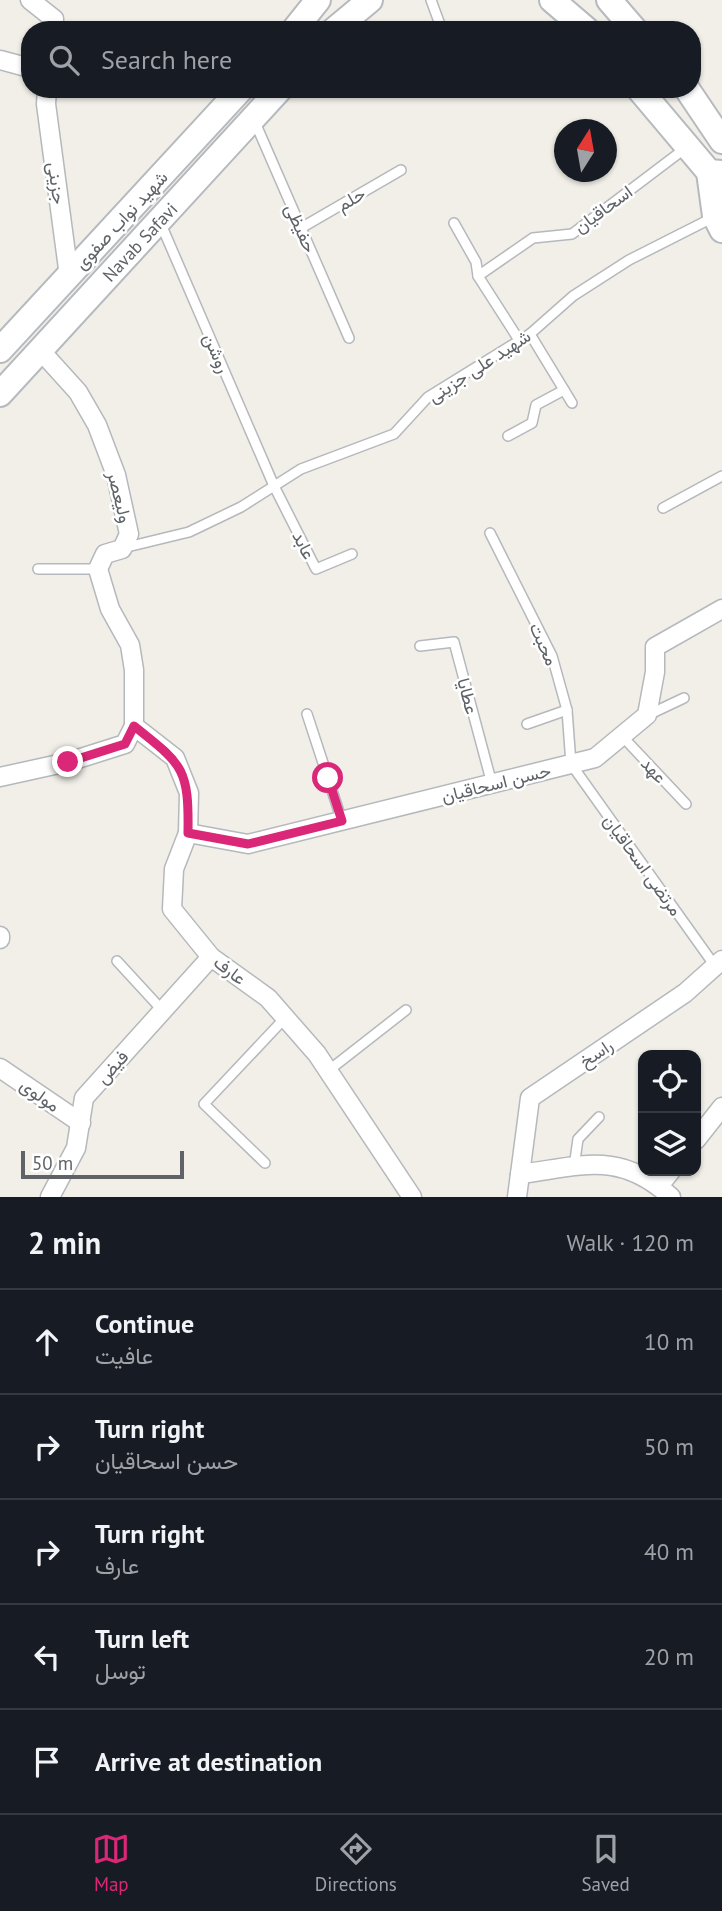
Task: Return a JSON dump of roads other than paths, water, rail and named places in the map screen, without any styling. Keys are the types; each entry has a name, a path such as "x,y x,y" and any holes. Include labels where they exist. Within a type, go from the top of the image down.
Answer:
{"main road":[{"path":"345,21 370,0"},
{"path":"552,0 576,21"},
{"path":"609,0 627,21"},
{"path":"300,21 314,2"},
{"name":"شهید نواب صفوی","path":"0,350 233,98"},
{"name":"Navab Safavi","path":"0,394 272,98"},
{"path":"646,98 687,147 715,173 719,223"},
{"path":"693,98 722,141"}],"street":[{"path":"30,0 54,21"},
{"path":"0,61 21,66"},
{"name":"جزینی","path":"46,98 69,276"},
{"name":"ولیعصر","path":"40,351 78,392 97,425 116,475 129,534 122,549 105,554 98,569"},
{"path":"0,777 68,762 125,744 134,726 134,670 130,645 110,609 98,569"},
{"path":"647,715 655,672 655,647 722,609"},
{"name":"حسن اسحاقیان","path":"188,833 248,844 596,758 647,715"},
{"name":"عارف","path":"134,726 175,758 189,793 188,833 174,869 172,909 211,957 268,998 285,1018 328,1070 412,1197"},
{"name":"فیض","path":"50,1197 76,1148 85,1098 211,957"},
{"name":"راسخ","path":"520,1174 530,1098 685,993 719,962"},
{"name":"مولوی","path":"0,1068 80,1123"},
{"path":"701,1134 722,1107"},
{"path":"517,1197 520,1174 608,1163 648,1176 665,1191"}],"lane":[{"path":"431,0 439,21"},
{"name":"حفیظی","path":"253,118 349,338"},
{"name":"اسحاقیان","path":"478,276 533,238 572,233 687,147"},
{"name":"حلم","path":"301,228 401,170"},
{"name":"روشن","path":"159,220 274,486"},
{"path":"454,223 476,261 478,276 519,340"},
{"name":"شهید علی جزینی","path":"122,549 189,532 241,507 301,469 394,434 428,397 530,334 573,296 629,260 719,223"},
{"path":"530,334 572,403"},
{"path":"508,436 532,423 536,405 564,390"},
{"path":"663,508 722,476"},
{"name":"عابد","path":"274,486 316,569 352,554"},
{"name":"محبت","path":"490,533 552,656 567,710 571,764"},
{"path":"37,569 98,569"},
{"name":"عطایا","path":"420,646 454,642 492,784"},
{"path":"647,715 684,698"},
{"path":"527,724 567,710"},
{"path":"307,714 342,821"},
{"name":"عهد","path":"622,736 686,804"},
{"name":"مرتضی اسحاقیان","path":"571,764 719,962"},
{"path":"117,961 163,1011"},
{"path":"328,1070 406,1010"},
{"path":"265,1163 204,1104 285,1018"},
{"path":"574,1167 578,1139 599,1117"}]}
